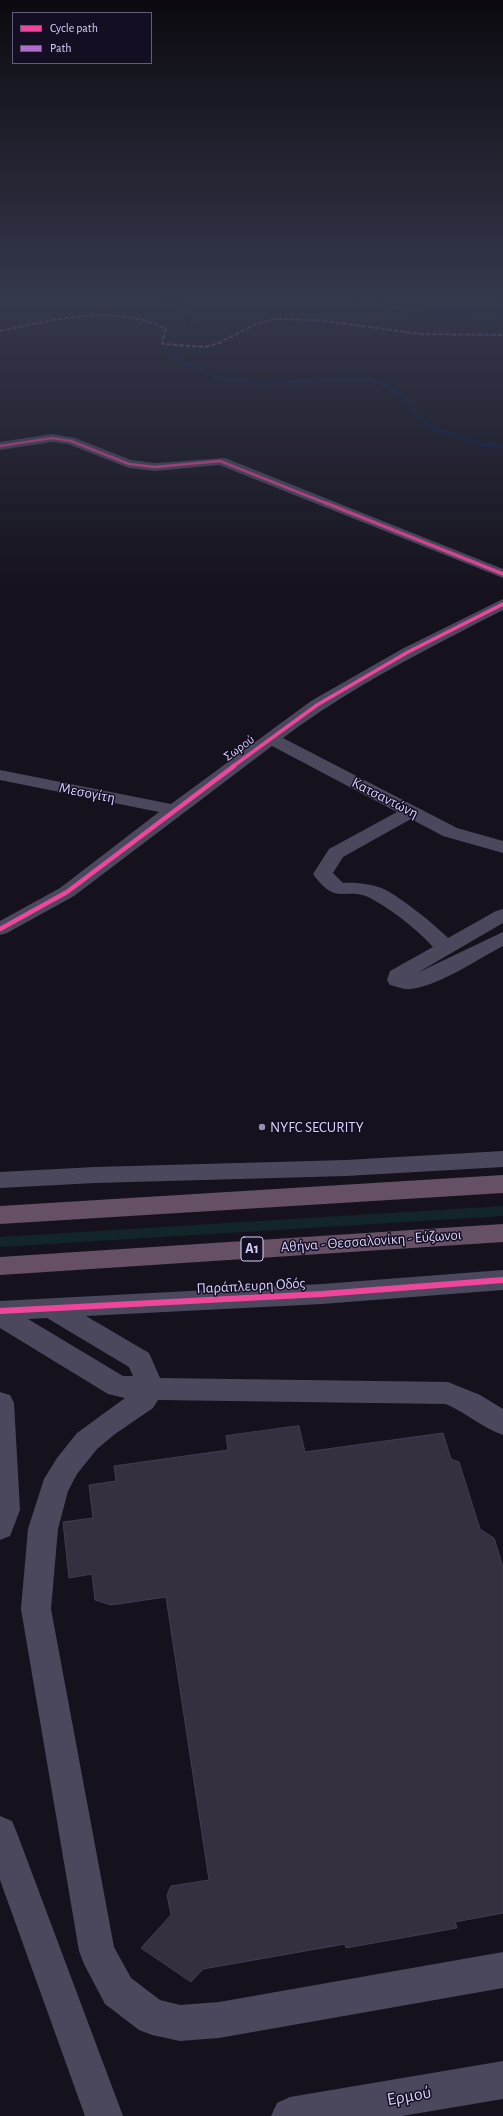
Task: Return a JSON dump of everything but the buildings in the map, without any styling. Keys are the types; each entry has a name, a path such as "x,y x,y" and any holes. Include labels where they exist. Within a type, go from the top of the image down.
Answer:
{"highway":[{"path":"0,1215 503,1184"},
{"name":"Αθήνα - Θεσσαλονίκη - Εύζωνοι","path":"0,1266 503,1233"}],"street":[{"path":"0,446 52,438 71,441 129,464 155,467 220,461 503,574"},
{"name":"Σωρού","path":"0,929 67,892 174,810 317,704 408,652 503,604"},
{"name":"Κατσαντώνη","path":"271,739 450,832 503,847"},
{"name":"Μεσογίτη","path":"0,775 174,810"},
{"path":"412,811 336,853 323,874 338,889 352,888 378,894 431,932 446,948"},
{"path":"503,915 398,976 397,980 409,983 432,975 503,938"},
{"path":"0,1180 95,1175 346,1168 503,1159"},
{"name":"Παράπλευρη Οδός","path":"0,1311 322,1294 503,1280"},
{"path":"52,1309 140,1360 151,1389"},
{"path":"0,1315 118,1386 151,1389 448,1393 468,1401 488,1412 503,1424"},
{"path":"151,1389 143,1400 105,1426 87,1441 67,1466 54,1488 43,1529 36,1609 97,1951 118,1991 152,2017 180,2023 219,2020 503,1970"},
{"path":"0,1403 6,1510 0,1527"},
{"path":"0,1833 104,2116"},
{"name":"Ερμού","path":"290,2116 503,2080"}],"green space":[{"path":"503,1206 503,1216 0,1247 0,1237"}],"waterway":[{"path":"407,399 417,416 435,429 485,445 503,446"}],"cycle path":[{"path":"0,446 52,438 71,441 129,464 155,467 220,461 503,574"},
{"path":"0,929 67,892 174,810 317,705 408,652 503,604"},
{"path":"0,1311 322,1294 503,1280"}],"place":[{"name":"NYFC SECURITY","path":"262,1127"}]}
